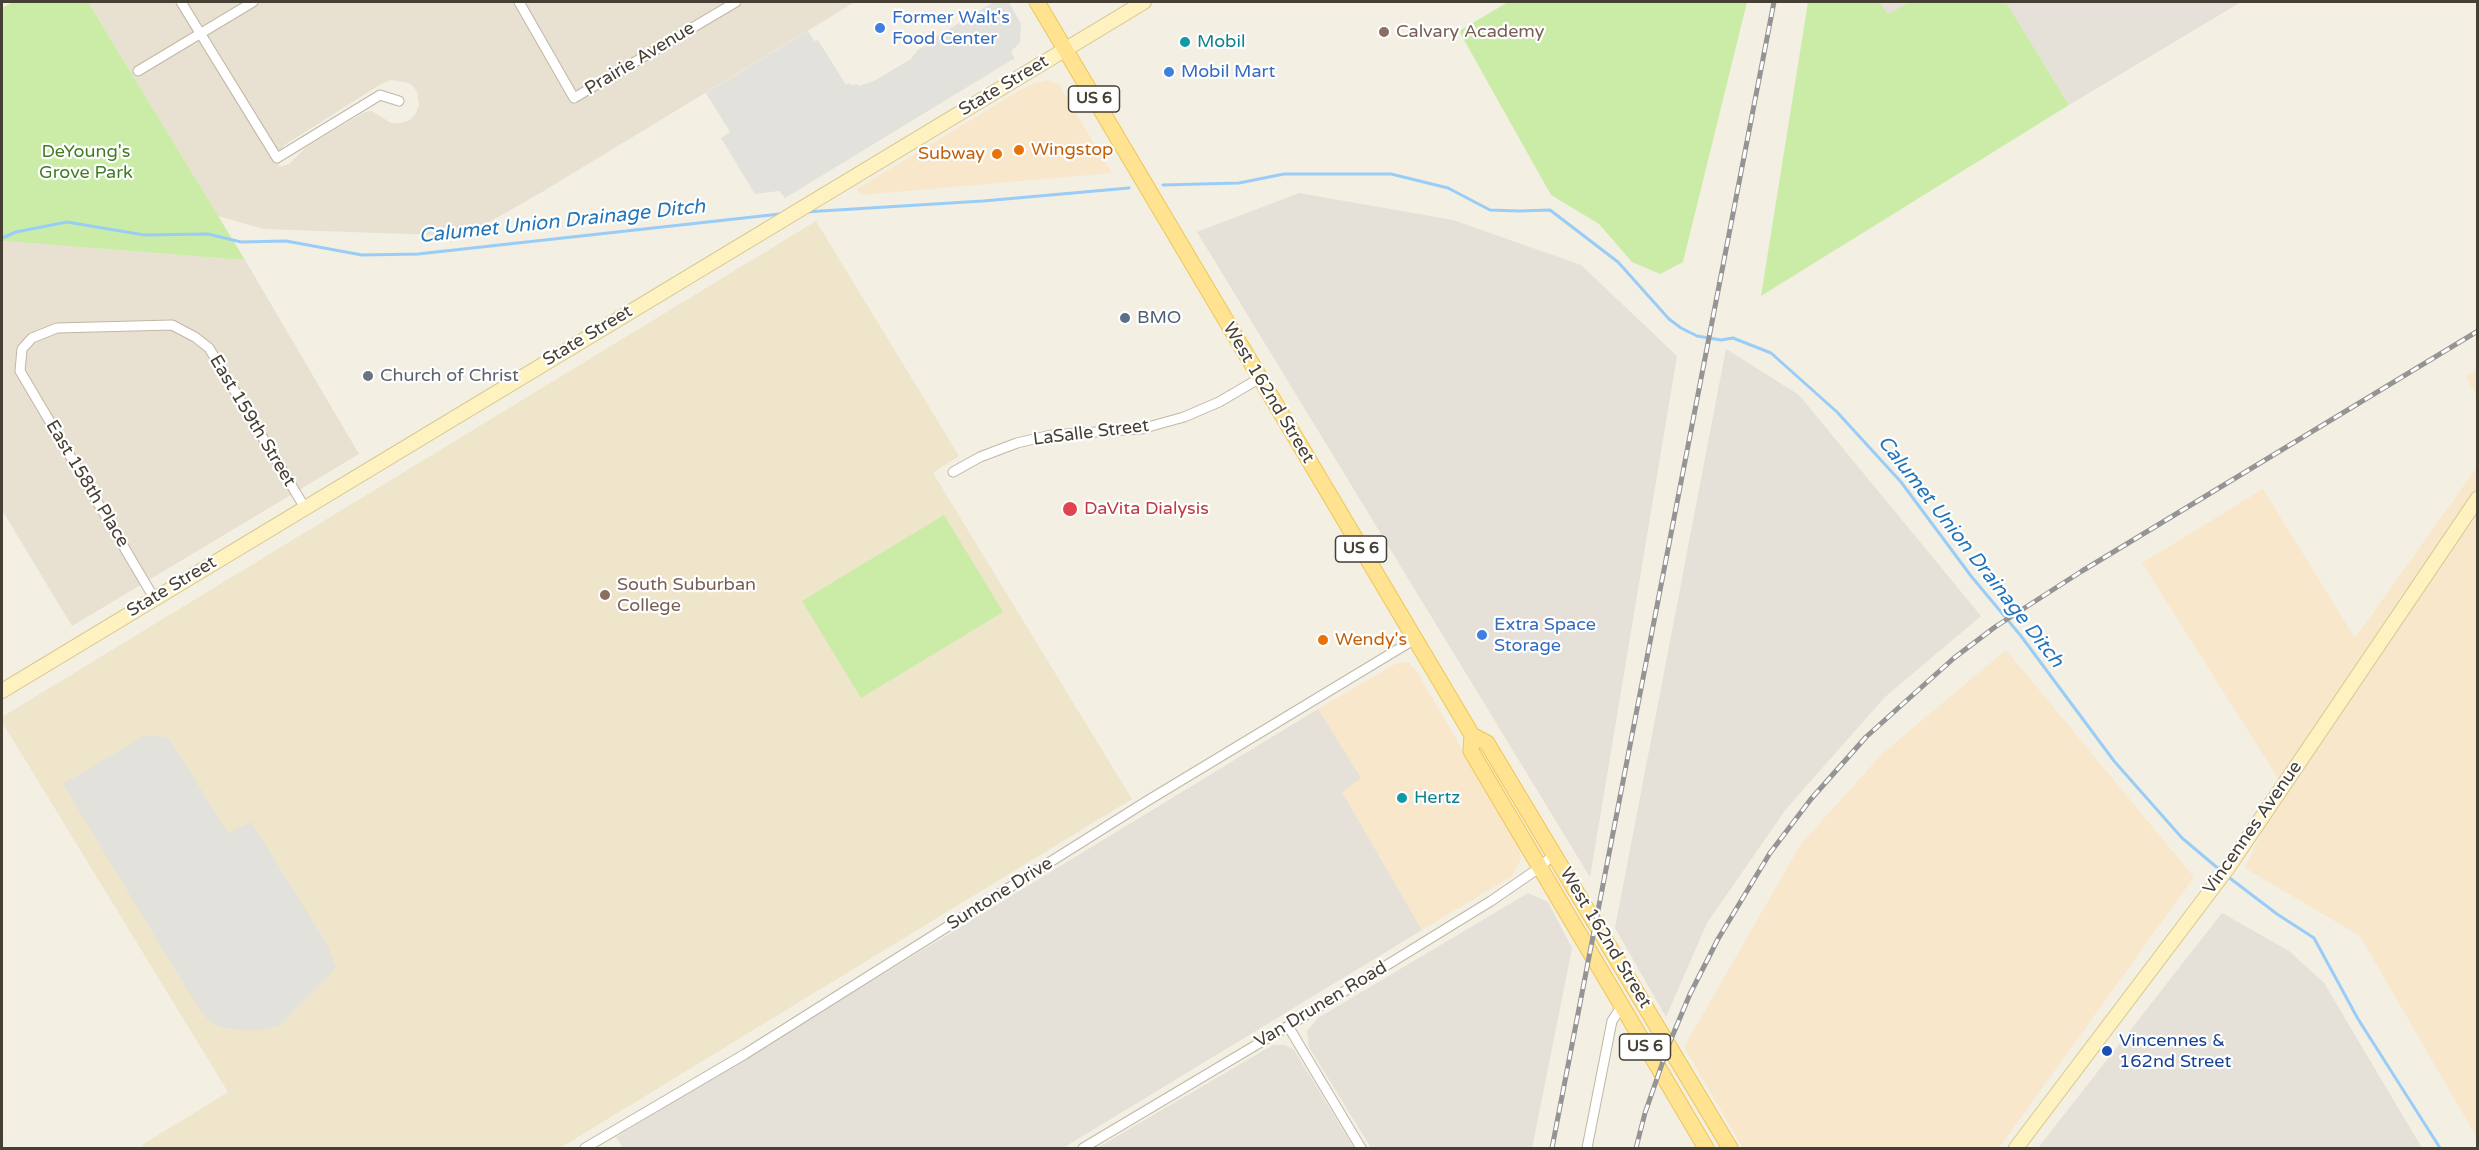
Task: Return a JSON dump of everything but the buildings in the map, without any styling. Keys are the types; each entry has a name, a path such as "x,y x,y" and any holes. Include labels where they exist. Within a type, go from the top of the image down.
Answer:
{"main road":[{"name":"US 6","path":"1037,2 1065,50"},
{"name":"State Street","path":"2,691 1144,2"},
{"name":"West 162nd Street","path":"1065,50 1472,735 1487,742 1730,1149"},
{"name":"Vincennes Avenue","path":"2016,1149 2223,874 2478,498"},
{"name":"West 162nd Street","path":"1472,735 1471,751 1706,1149"},
{"path":"1621,1007 1639,994"}],"street":[{"path":"181,2 277,158 380,95 399,100"},
{"path":"138,71 253,2"},
{"name":"Prairie Avenue","path":"519,2 574,98 736,2"},
{"name":"East 158th Place","path":"154,598 20,370 22,349 32,338 57,328 172,325 195,337"},
{"name":"East 159th Street","path":"195,337 209,348 305,508"},
{"name":"LaSalle Street","path":"954,472 980,457 1017,442 1051,435 1141,429 1184,417 1219,402 1260,378"},
{"name":"Suntone Drive","path":"585,1149 745,1054 1147,801 1414,639"},
{"name":"Van Drunen Road","path":"1083,1149 1491,901 1539,868 1554,854"},
{"path":"1587,1149 1612,1021 1621,1007"},
{"path":"1288,1026 1361,1149"}],"shaded area":[{"path":"88,2 855,2 542,192 465,236 264,229 218,216","holes":["391,80 409,83 417,91 419,105 410,120 391,123 372,111 365,112 306,147 289,164 279,167 283,146 381,84"]},
{"path":"994,2 1009,2 1021,24 1020,42 1011,52 1015,58 785,198 779,191 755,194 721,138 730,132 706,93 808,31 814,41 818,40 846,85 850,83 852,86 857,84 859,86 874,81 911,59 918,50 935,40 934,38"},
{"path":"1880,2 1909,2 1888,14"},
{"path":"2006,2 2241,2 2069,105"},
{"path":"1048,80 1059,85 1112,173 861,195 857,189 1017,92 1034,83"},
{"path":"1299,193 1453,220 1581,265 1677,356 1590,877 1197,232"},
{"name":"South Suburban College","path":"816,221 959,456 933,473 1132,799 560,1148 144,1148 142,1145 228,1092 2,722 2,717"},
{"path":"3,241 245,260 359,454 72,626 2,510"},
{"path":"1726,349 1799,395 1981,616 1885,697 1786,809 1707,923 1666,1017 1615,928"},
{"path":"2477,369 2477,397 2466,377"},
{"path":"2477,467 2477,1138 2360,936 2245,868 2283,786 2142,563 2263,489 2355,638"},
{"path":"2006,650 2194,877 1999,1148 1743,1148 1684,1047 1801,844 1883,753"},
{"path":"1408,662 1417,672 1519,846 1521,859 1512,876 1422,930 1342,792 1318,709 1397,663"},
{"path":"1318,709 1361,778 1342,792 1422,930 1063,1148 623,1148 616,1137"},
{"path":"144,736 168,737 228,833 251,822 327,944 336,968 279,1026 263,1030 241,1030 220,1027 209,1021 194,1001 63,784"},
{"path":"1528,893 1548,902 1572,948 1532,1148 1371,1148 1309,1047 1307,1031 1318,1018"},
{"path":"2222,913 2289,951 2324,983 2422,1148 2038,1148"},
{"path":"1273,1045 1285,1045 1294,1050 1354,1148 1097,1148"}],"green space":[{"name":"DeYoung's Grove Park","path":"13,2 88,2 245,260 3,241 2,243 2,8"},
{"path":"1508,2 1747,2 1683,262 1660,274 1632,262 1599,224 1551,195 1459,31"},
{"path":"1808,2 1880,2 1888,14 1909,2 2006,2 2069,105 1761,296"},
{"path":"944,515 1003,612 861,698 802,601"}],"waterway":[{"name":"Calumet Union Drainage Ditch","path":"1163,185 1239,183 1284,174 1391,174 1448,188 1490,210 1550,210 1618,262 1669,319 1681,328 1697,336 1721,340 1733,338 1771,353 1837,412 1901,482 1971,576 2021,636 2114,761 2182,838 2220,870"},
{"name":"Calumet Union Drainage Ditch","path":"805,212 983,201 1129,188"},
{"name":"Calumet Union Drainage Ditch","path":"2,238 16,232 67,222 144,235 208,234 241,242 286,241 362,255 418,254 780,214"},
{"name":"Calumet Union Drainage Ditch","path":"2227,876 2277,914 2314,938 2358,1019 2440,1148"}],"railway":[{"path":"1552,1148 1774,2"},
{"path":"1636,1148 1645,1113 1669,1044 1690,994 1718,939 1770,853 1811,799 1866,737 1954,658 1995,627 2082,571 2478,331"}],"place":[{"name":"Former Walt's Food Center","path":"880,28"},
{"name":"Calvary Academy","path":"1384,32"},
{"name":"Mobil","path":"1185,42"},
{"name":"Mobil Mart","path":"1169,72"},
{"name":"Wingstop","path":"1019,150"},
{"name":"Subway","path":"997,154"},
{"name":"BMO","path":"1125,318"},
{"name":"Church of Christ","path":"368,376"},
{"name":"DaVita Dialysis","path":"1070,509"},
{"name":"South Suburban College","path":"605,595"},
{"name":"Extra Space Storage","path":"1482,635"},
{"name":"Wendy's","path":"1323,640"},
{"name":"Hertz","path":"1402,798"},
{"name":"Vincennes & 162nd Street","path":"2107,1051"}]}
